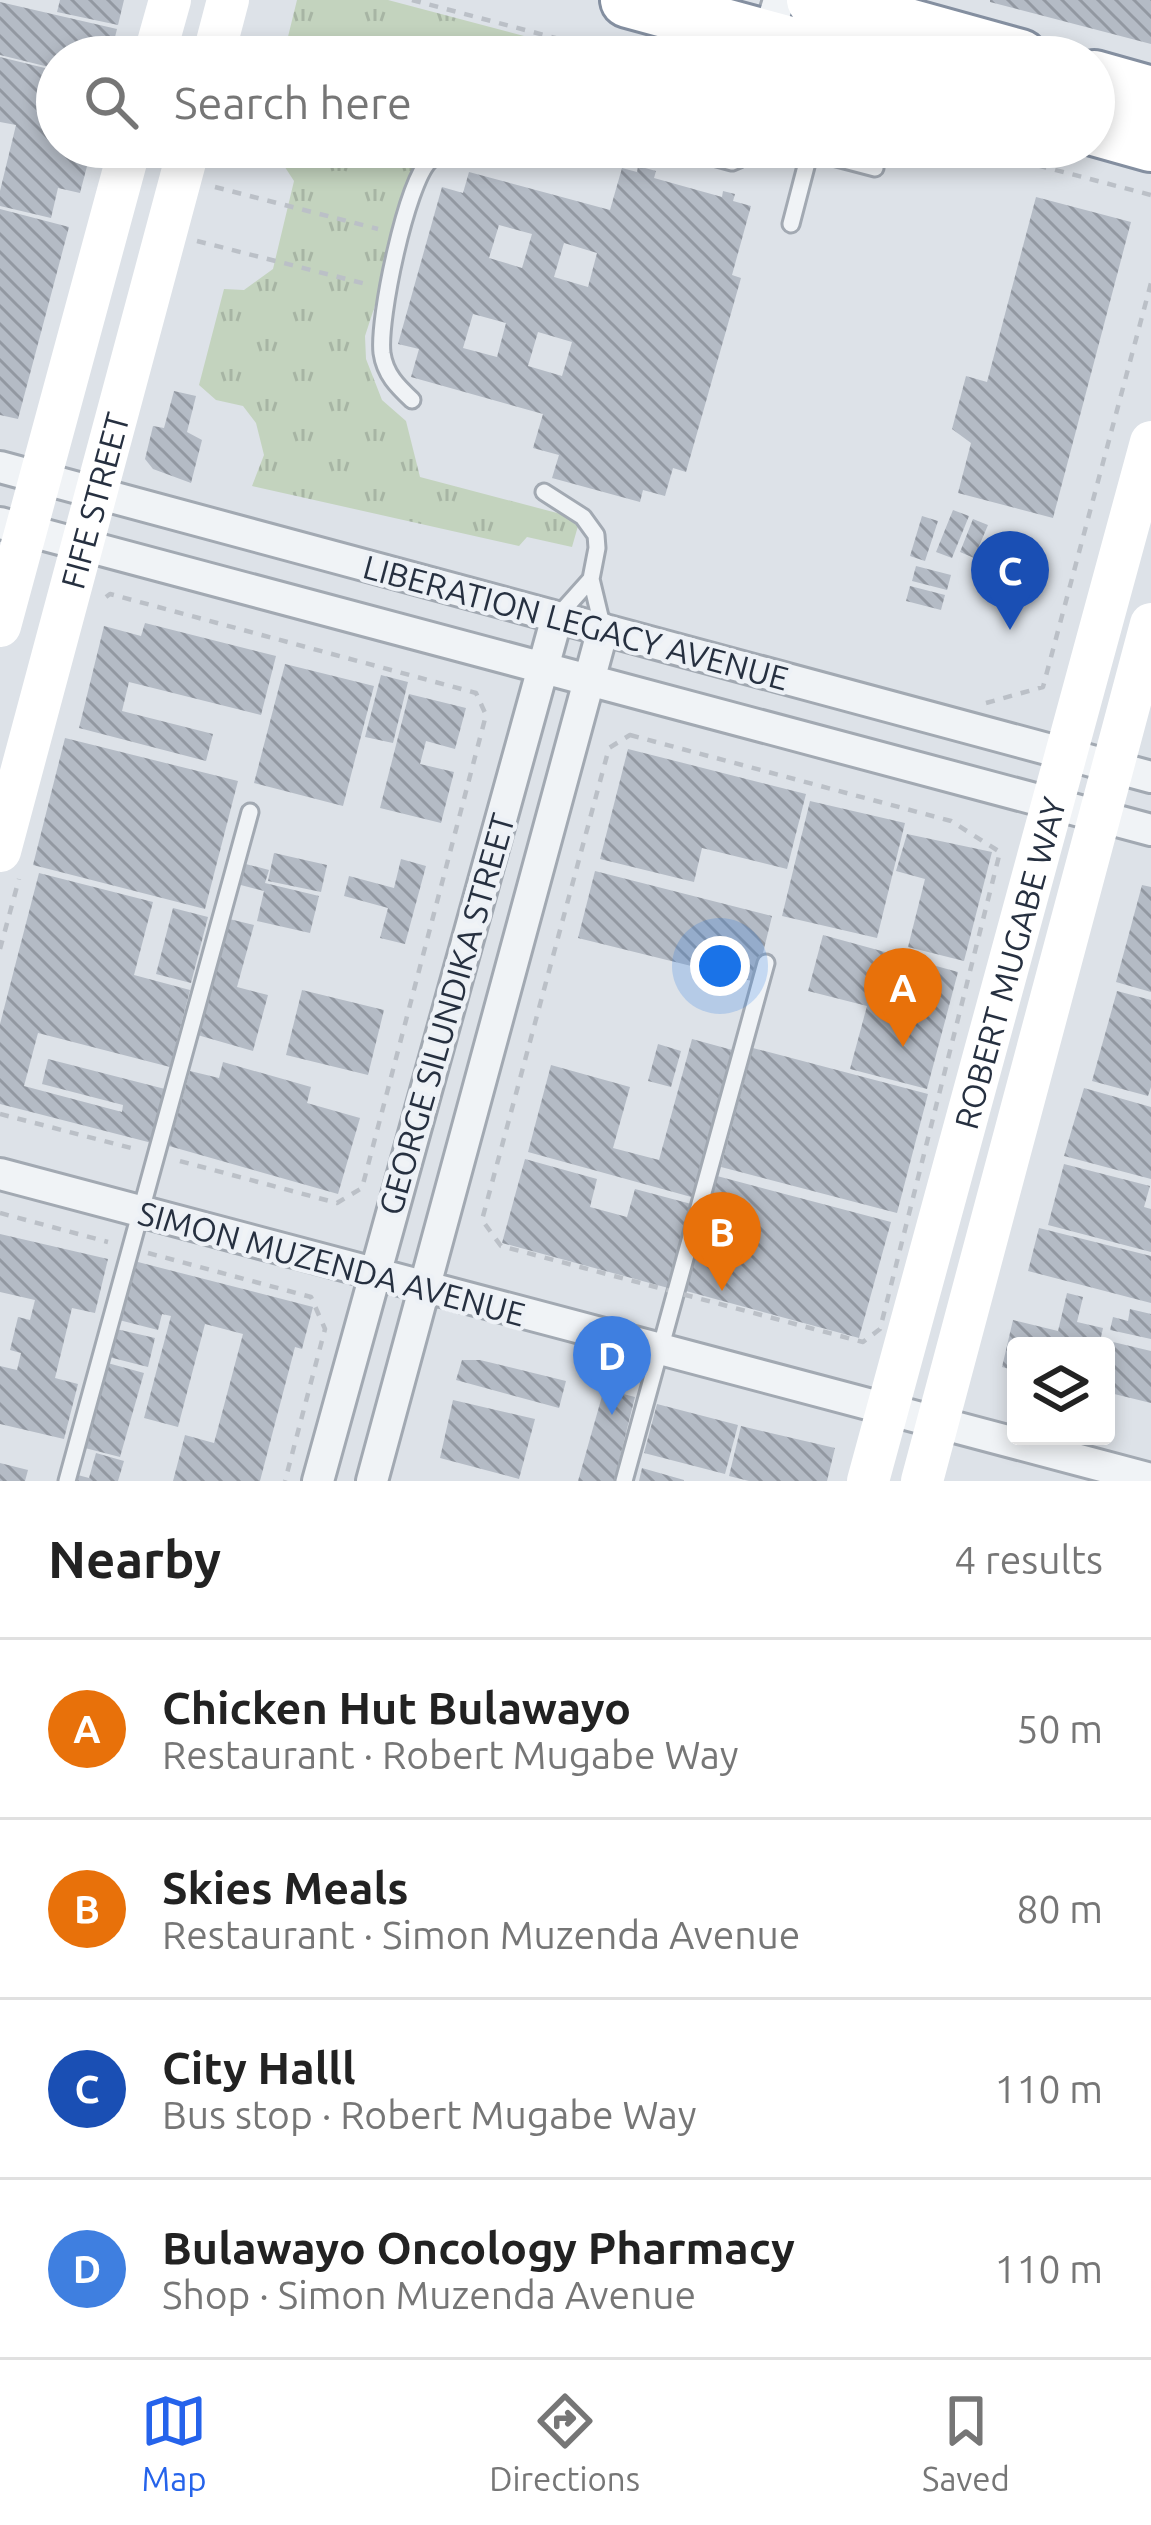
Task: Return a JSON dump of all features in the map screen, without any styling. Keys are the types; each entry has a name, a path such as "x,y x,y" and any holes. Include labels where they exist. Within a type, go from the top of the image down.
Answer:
{"highway":[{"path":"628,0 711,26 770,32"},
{"path":"814,0 943,36"},
{"path":"1115,84 1151,94"},
{"path":"1115,134 1151,144"}],"main road":[{"path":"160,36 170,0"},
{"path":"219,36 228,0"},
{"name":"FIFE STREET","path":"0,626 20,472 123,168"},
{"name":"FIFE STREET","path":"0,851 96,493 196,168"},
{"name":"ROBERT MUGABE WAY","path":"868,1481 1151,442"},
{"name":"ROBERT MUGABE WAY","path":"922,1481 1099,817 1132,772 1151,624"}],"street":[{"name":"LIBERATION LEGACY AVENUE","path":"20,472 1132,772"},
{"name":"LIBERATION LEGACY AVENUE","path":"13,527 1151,830"},
{"name":"GEORGE SILUNDIKA STREET","path":"318,1481 557,617"},
{"name":"GEORGE SILUNDIKA STREET","path":"372,1481 603,629"},
{"name":"SIMON MUZENDA AVENUE","path":"0,1174 1151,1479"}],"lane":[{"path":"412,400 390,380 382,355 383,326 411,190 425,168"},
{"path":"791,224 806,168"},
{"path":"544,492 583,517 596,535 591,579 603,629"},
{"path":"557,617 591,579"},
{"path":"67,1481 250,812"},
{"path":"624,1481 766,963"}],"path":[{"path":"412,0 548,36"},
{"path":"203,168 401,235"},
{"path":"1048,168 1151,195"},
{"path":"191,239 389,290"},
{"path":"983,704 1043,687 1151,283"},
{"path":"0,1114 337,1203 362,1188 486,715 476,694 408,675 110,594 92,607"},
{"path":"0,1213 311,1298 325,1329 285,1481"}],"green space":[{"path":"297,0 388,0 524,36 288,36"},
{"path":"286,168 413,168 365,336 366,359 382,400 406,421 420,477 580,519 572,547 527,537 519,546 252,486 264,455 256,423 243,406 216,400 199,385 224,289 244,290 273,269 294,181"}],"building":[{"path":"60,0 124,0 118,25 57,12"},
{"path":"1151,0 1151,44 990,2"},
{"path":"0,2 117,29 115,36 36,36 36,64 0,55"},
{"path":"0,57 36,66 36,168 87,168 80,193 58,188 51,218 0,206 16,125 0,122"},
{"path":"622,168 656,171 654,178 722,197 723,191 735,194 733,201 751,206 732,275 741,278 686,472 673,468 665,496 643,490 640,502 552,478 559,455 533,448 543,414 411,377 419,349 398,344 442,187 463,193 469,172 610,210","holes":["499,225 532,234 522,268 489,258","564,243 597,253 588,287 554,277","473,314 506,323 497,357 463,348","538,332 572,342 562,376 528,366"]},
{"path":"1036,197 1131,222 1053,518 958,493 971,443 952,429 966,376 987,382"},
{"path":"0,209 69,227 18,419 0,415"},
{"path":"174,391 196,396 187,432 202,440 191,483 153,469 145,459 153,426 164,428"},
{"path":"953,510 969,516 952,558 936,552"},
{"path":"922,516 938,521 925,561 910,556"},
{"path":"973,519 988,525 974,558 960,552"},
{"path":"916,566 951,575 947,590 912,581"},
{"path":"910,586 945,595 941,610 906,601"},
{"path":"145,623 276,656 261,715 129,682 122,711 213,734 206,761 79,728 104,626 141,636"},
{"path":"285,664 374,686 343,806 254,783"},
{"path":"381,675 408,682 393,743 365,737"},
{"path":"409,694 466,708 455,749 426,741 420,764 454,772 441,823 380,808"},
{"path":"65,738 238,781 205,909 33,865"},
{"path":"628,749 806,794 787,869 702,848 694,882 600,859"},
{"path":"810,801 905,823 877,938 782,916"},
{"path":"907,834 992,852 964,961 908,947 925,879 896,871"},
{"path":"274,853 327,865 321,892 268,881"},
{"path":"401,859 426,866 405,944 380,938 388,908 344,896 349,876 394,888"},
{"path":"242,863 269,870 265,883 319,896 310,933 257,921 264,891 237,884"},
{"path":"595,871 772,916 756,982 578,938"},
{"path":"39,873 153,902 134,975 190,990 170,1067 38,1033 24,1086 122,1112 123,1105 42,1084 48,1059 165,1089 152,1143 0,1104 0,1024"},
{"path":"1142,885 1151,887 1151,992 1116,982"},
{"path":"173,908 208,917 191,983 156,974"},
{"path":"225,918 254,925 237,987 268,995 253,1051 194,1034"},
{"path":"823,935 958,972 927,1089 850,1069 867,1006 808,991"},
{"path":"302,990 384,1010 368,1075 286,1055"},
{"path":"1117,991 1151,1000 1148,1096 1092,1081"},
{"path":"692,1039 736,1051 695,1198 528,1152 551,1065 630,1087 613,1148 659,1160"},
{"path":"658,1044 681,1051 671,1087 648,1081"},
{"path":"753,1048 928,1094 897,1213 721,1167"},
{"path":"223,1062 311,1087 307,1103 360,1118 338,1194 169,1146 190,1071 219,1078"},
{"path":"1084,1088 1151,1107 1151,1179 1064,1156"},
{"path":"525,1159 597,1179 590,1207 627,1217 635,1189 695,1205 672,1289 502,1243"},
{"path":"1064,1164 1150,1186 1144,1207 1151,1209 1151,1252 1048,1225"},
{"path":"717,1176 891,1222 859,1338 686,1291"},
{"path":"1039,1228 1151,1256 1151,1303 1028,1271"},
{"path":"0,1234 108,1259 95,1313 72,1308 55,1378 78,1384 64,1439 0,1424 0,1366 17,1370 21,1353 10,1350 18,1317 30,1320 35,1300 0,1292"},
{"path":"134,1261 313,1307 302,1349 295,1347 260,1481 173,1481 185,1435 214,1443 243,1334 205,1324 178,1427 144,1418 171,1316 162,1314 158,1330 119,1320"},
{"path":"1067,1293 1083,1297 1077,1322 1103,1328 1101,1337 1009,1337 1013,1320 1058,1331"},
{"path":"1130,1309 1151,1314 1151,1339 1110,1330 1113,1317 1128,1321"},
{"path":"112,1328 155,1338 148,1367 105,1356"},
{"path":"1115,1342 1151,1351 1151,1403 1115,1394"},
{"path":"462,1360 566,1381 559,1408 456,1380"},
{"path":"104,1362 144,1373 120,1457 81,1447"},
{"path":"604,1389 635,1397 614,1481 578,1481"},
{"path":"453,1400 535,1419 519,1479 440,1458"},
{"path":"657,1404 738,1425 725,1474 644,1453"},
{"path":"741,1426 835,1448 827,1481 749,1481 729,1476"},
{"path":"96,1453 124,1461 118,1481 72,1481 74,1474 89,1478"},
{"path":"0,1463 28,1470 25,1481 0,1481"},
{"path":"642,1468 684,1480 684,1481 639,1481"}],"place":[{"name":"City Halll","path":"1010,630"},
{"name":"Chicken Hut Bulawayo","path":"903,1047"},
{"name":"Skies Meals","path":"722,1291"},
{"name":"Bulawayo Oncology Pharmacy","path":"612,1415"}]}
